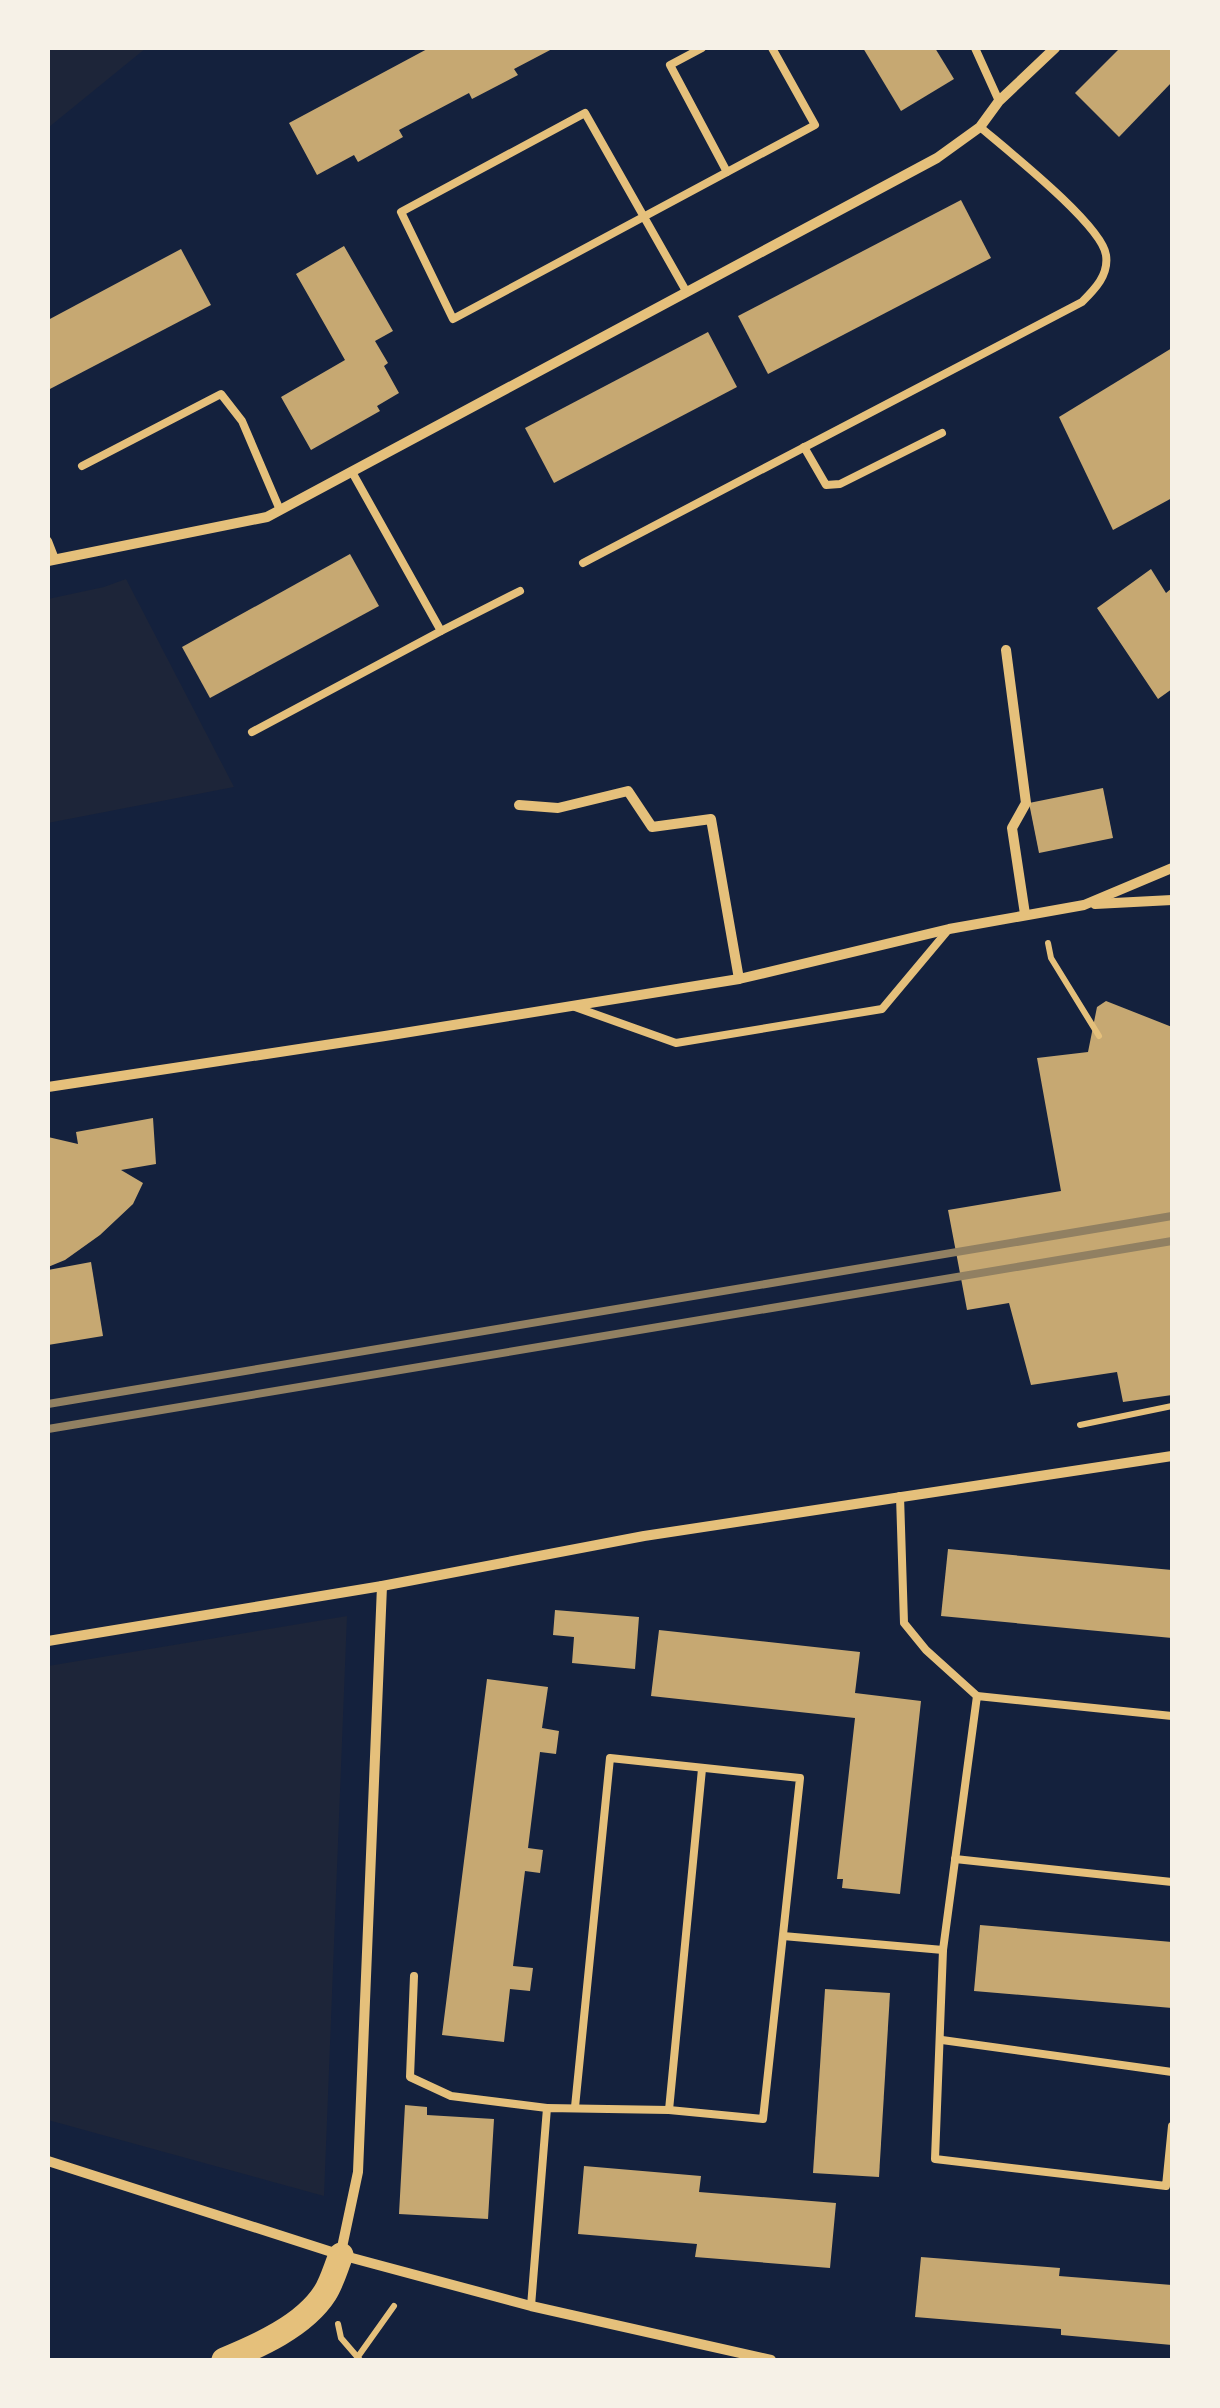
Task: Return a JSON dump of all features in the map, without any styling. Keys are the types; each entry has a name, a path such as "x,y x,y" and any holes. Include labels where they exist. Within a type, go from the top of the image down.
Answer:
{"main road":[{"path":"224,2360 273,2340 316,2304 326,2292 341,2255"}],"street":[{"path":"51,560 268,517 937,158 980,127 999,101 1055,48"},
{"path":"1006,650 1026,803 1012,828 1025,914"},
{"path":"520,805 558,808 628,790 652,828 711,819 739,978"},
{"path":"1084,905 1172,868"},
{"path":"48,1086 739,978 1025,914 1084,905 1172,900"},
{"path":"48,1641 382,1586 644,1536 1172,1456"},
{"path":"341,2255 358,2172 382,1586"},
{"path":"48,2161 341,2255 530,2306 771,2360"}],"lane":[{"path":"702,48 670,64 727,172"},
{"path":"686,292 644,217 585,113 401,212 453,319 644,217 815,125 772,48"},
{"path":"975,48 999,101"},
{"path":"583,562 1082,302 1101,283 1106,255 1094,229 980,127"},
{"path":"82,466 221,394 242,422 280,510"},
{"path":"804,447 826,485 840,484 942,433"},
{"path":"352,472 441,632"},
{"path":"48,540 51,560"},
{"path":"252,732 520,591"},
{"path":"571,1006 676,1043 882,1010 949,930"},
{"path":"900,1496 904,1623 926,1650 977,1696 1172,1716"},
{"path":"977,1696 944,1950 934,2158 1166,2186 1172,2126"},
{"path":"414,1976 410,2077 451,2096 548,2108 668,2110 763,2119 800,1778 610,1758 575,2107"},
{"path":"668,2110 702,1769"},
{"path":"955,1859 1172,1882"},
{"path":"783,1936 944,1950"},
{"path":"942,2040 1172,2072"},
{"path":"530,2306 548,2108"}],"path":[{"path":"1048,943 1051,958 1099,1036"},
{"path":"1080,1425 1172,1406"},
{"path":"357,2358 394,2306"}],"shaded area":[{"path":"48,48 146,48 49,127"},
{"path":"126,579 234,787 48,823 48,599"},
{"path":"347,1616 324,2196 48,2120 48,1666"}],"building":[{"path":"429,48 554,48 514,69 518,75 472,99 469,93 399,130 403,137 358,162 354,155 317,175 289,123"},
{"path":"863,48 935,48 954,79 901,111"},
{"path":"1120,48 1172,48 1172,82 1119,137 1075,93"},
{"path":"961,200 991,258 768,374 738,316"},
{"path":"344,246 393,331 375,341 399,393 377,406 380,411 311,450 281,397 345,360 296,274"},
{"path":"181,249 211,305 48,390 48,320"},
{"path":"708,332 737,387 554,483 525,428"},
{"path":"1172,348 1172,498 1113,530 1059,417"},
{"path":"350,554 379,606 210,698 182,647"},
{"path":"1151,569 1166,593 1172,588 1172,689 1158,699 1097,608"},
{"path":"1103,788 1113,838 1039,853 1029,803"},
{"path":"1106,1001 1172,1027 1172,1395 1123,1402 1117,1372 1031,1385 1009,1303 967,1310 948,1210 1061,1191 1037,1058 1088,1052 1097,1007"},
{"path":"153,1118 156,1164 121,1170 143,1183 133,1204 100,1235 48,1267 48,1137 78,1144 76,1132"},
{"path":"91,1262 103,1336 48,1345 48,1270"},
{"path":"948,1549 1172,1570 1172,1638 941,1616"},
{"path":"555,1610 639,1617 635,1669 572,1663 574,1637 553,1635"},
{"path":"659,1630 860,1652 855,1693 921,1701 900,1894 842,1888 843,1879 837,1879 855,1718 651,1696"},
{"path":"487,1679 548,1687 542,1728 559,1731 556,1754 540,1752 528,1848 543,1850 540,1873 525,1871 513,1966 533,1968 530,1991 510,1989 504,2042 442,2035"},
{"path":"980,1925 1172,1942 1172,2008 974,1991"},
{"path":"825,1989 890,1993 879,2177 813,2173"},
{"path":"405,2105 427,2107 427,2115 494,2119 488,2219 399,2214"},
{"path":"584,2166 701,2176 699,2192 836,2203 830,2268 695,2257 697,2244 578,2234"},
{"path":"921,2257 1060,2268 1059,2276 1172,2285 1172,2345 1061,2335 1061,2329 915,2317"}],"railway":[{"path":"48,1404 1172,1216"},
{"path":"48,1429 1172,1241"}]}
